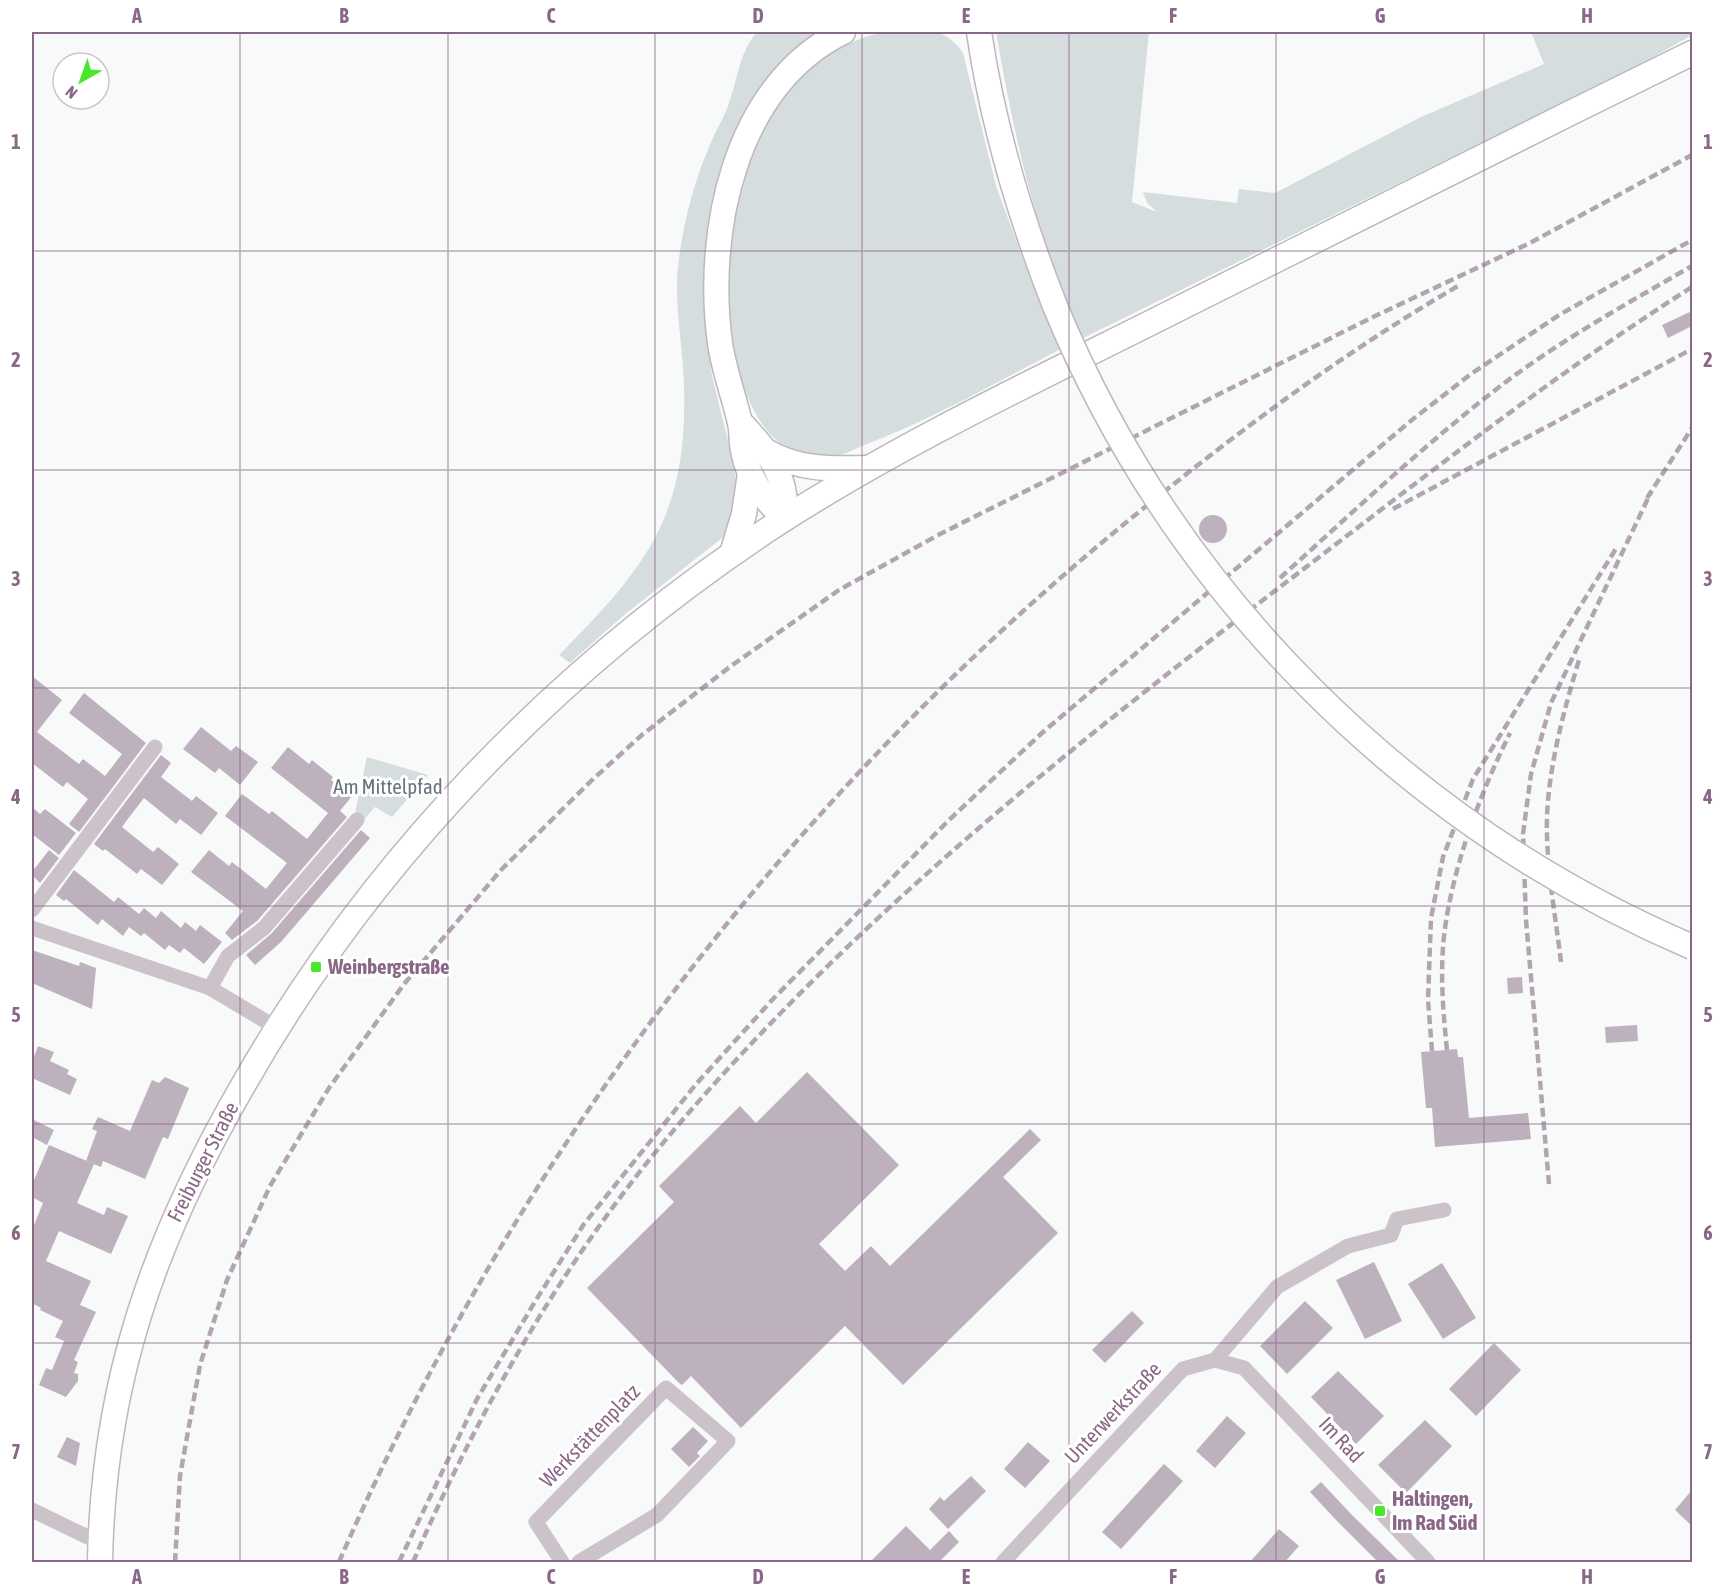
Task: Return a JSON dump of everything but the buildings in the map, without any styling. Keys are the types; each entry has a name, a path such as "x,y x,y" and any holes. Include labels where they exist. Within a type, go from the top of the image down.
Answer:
{"main road":[{"path":"785,518 767,502 750,472 743,451 740,422 724,371 720,341 718,267 726,201 747,137 779,81 801,59 843,32"},
{"path":"979,32 993,110 1009,175 1055,306 1114,427 1162,506 1224,592 1304,682 1402,772 1487,836 1591,899 1692,946"},
{"name":"Freiburger Straße","path":"100,1553 106,1465 116,1404 142,1300 161,1249 202,1157 277,1028 334,942 390,870 509,740 611,647 732,554 785,518 868,468 1065,366 1692,53"},
{"path":"740,422 766,451 784,487 785,518"},
{"path":"766,451 781,460 802,467 868,468"},
{"path":"732,554 744,514 750,472"}],"street":[{"path":"32,910 155,747"},
{"path":"210,988 228,956 264,928 357,820"},
{"path":"32,928 210,988 277,1028"},
{"path":"1215,1360 1277,1287 1348,1246 1391,1235 1397,1219 1444,1210"},
{"name":"Unterwerkstraße","path":"1004,1563 1184,1369 1215,1360"},
{"name":"Im Rad","path":"1215,1360 1244,1368 1428,1563"},
{"name":"Werkstättenplatz","path":"562,1563 536,1522 666,1388 728,1441 657,1515 579,1563"},
{"path":"32,1510 100,1553"}],"green space":[{"path":"929,31 938,33 956,43 963,53 996,186 1024,262 1063,348 917,423 844,454 820,458 791,450 768,432 751,405 739,373 732,338 728,302 730,242 741,191 752,156 766,124 784,95 808,69 822,58 852,42 886,32"},
{"path":"757,32 819,32 776,68 747,110 730,152 707,330 712,376 734,465 739,506 726,535 624,615 570,663 559,655 616,594 638,565 656,536 669,505 679,470 683,431 684,385 677,281 683,234 700,171 727,108 746,48"},
{"path":"996,32 1149,32 1132,202 1157,212 1147,203 1143,192 1237,203 1239,189 1275,193 1419,118 1544,64 1531,32 1692,32 1692,35 1639,65 1083,338 1053,264 1029,188"},
{"name":"Am Mittelpfad","path":"367,757 428,775 392,817 375,807 361,823 354,818"}],"railway":[{"path":"175,1562 180,1476 200,1365 227,1280 270,1186 329,1088 404,984 501,870 592,780 643,734 731,666 839,590 940,534 1373,317 1530,243 1692,155"},
{"path":"399,1562 477,1399 584,1224 697,1083 773,999 949,820 1043,732 1413,419 1471,374 1559,315 1692,240"},
{"path":"1280,578 1417,454 1503,384 1572,337 1692,266"},
{"path":"339,1562 412,1408 494,1259 584,1116 684,978 792,847 907,722 1030,605 1160,495 1305,385 1380,334 1458,286"},
{"path":"413,1562 465,1450 494,1395 525,1340 593,1235 668,1137 736,1060 807,987 957,847 1114,716 1481,434 1638,322 1692,287"},
{"path":"1393,509 1692,349"},
{"path":"1647,498 1692,428"},
{"path":"1549,1184 1526,920 1523,834 1531,774 1551,703 1651,492"},
{"path":"1432,1051 1428,1000 1431,918 1443,857 1473,779 1617,547"},
{"path":"1561,962 1549,867 1547,814 1556,746 1579,660"},
{"path":"1447,1050 1442,964 1444,936 1453,884 1478,806 1510,733"}],"place":[{"name":"Weinbergstraße","path":"316,967"},
{"name":"Haltingen, Im Rad Süd","path":"1380,1511"}]}
